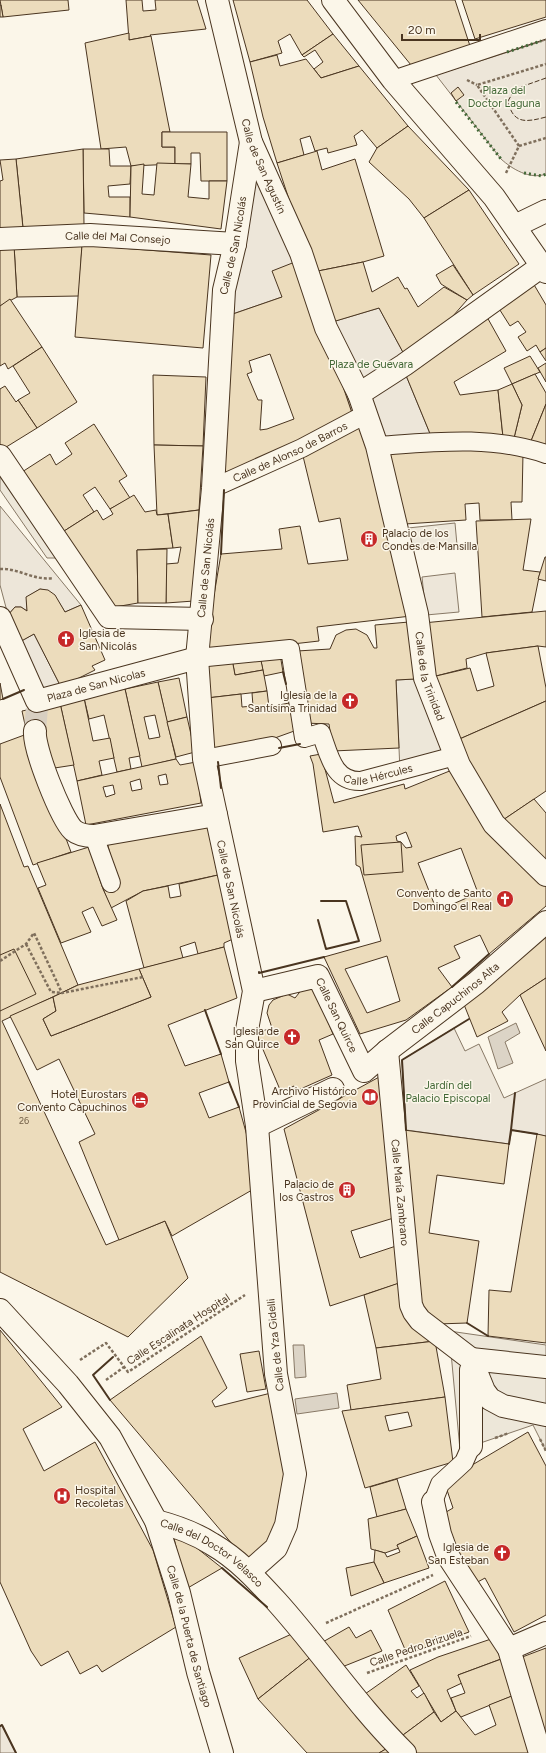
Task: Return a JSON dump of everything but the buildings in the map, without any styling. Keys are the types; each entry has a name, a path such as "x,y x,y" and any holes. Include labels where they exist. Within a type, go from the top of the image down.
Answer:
{"street":[{"name":"Calle de San Agustín","path":"216,0 250,142 301,253 326,328 363,404"},
{"path":"333,0 393,80 494,197 544,269 404,365 363,404 376,446 473,440 525,447 546,454"},
{"path":"393,80 546,29"},
{"name":"Calle de San Nicolás","path":"250,142 235,244 224,290 213,488 202,618 197,658 204,759 254,991"},
{"path":"515,226 546,210"},
{"name":"Calle del Mal Consejo","path":"0,239 90,235 235,244"},
{"name":"Calle de Alonso de Barros","path":"213,488 296,451 363,404"},
{"name":"Calle de la Trinidad","path":"376,446 417,614 425,678 455,756 494,824 546,875"},
{"path":"0,456 109,617 202,618"},
{"name":"Plaza de San Nicolas","path":"0,618 37,704 197,658"},
{"name":"Calle Hércules","path":"197,658 290,649 304,738 321,733 336,771 345,779 355,782 455,756"},
{"path":"35,731 34,738 45,771 69,824 82,835 94,836 216,816"},
{"path":"204,759 272,746"},
{"path":"94,836 111,883"},
{"name":"Calle Capuchinos Alta","path":"364,1072 387,1051 476,983 546,922"},
{"name":"Calle San Quirce","path":"254,991 318,976 364,1072"},
{"name":"Calle de Yza Gidelli","path":"249,1572 276,1548 286,1525 296,1474 276,1374 257,1126 246,1045 254,991"},
{"name":"Calle María Zambrano","path":"387,1051 411,1305 414,1312 430,1327 471,1359"},
{"path":"257,1126 333,1089"},
{"name":"Calle del Doctor Velasco","path":"0,1310 82,1401 110,1437 156,1521 192,1533 212,1543 249,1572 307,1635 343,1681 405,1753"},
{"path":"471,1359 546,1367"},
{"path":"471,1359 484,1391 490,1399 503,1406 546,1415"},
{"path":"471,1359 471,1446 464,1462 440,1484 433,1502 442,1542 453,1566 509,1649 540,1753"},
{"name":"Calle de la Puerta de Santiago","path":"156,1521 179,1593 198,1672 222,1753"},
{"path":"509,1649 546,1633"}],"path":[{"path":"546,64 477,85 520,146 546,138"},
{"path":"0,569 11,568 42,579"},
{"path":"0,961 26,944 34,933 62,993"},
{"path":"26,944 51,992 62,993 143,977"},
{"name":"Calle Escalinata Hospital","path":"83,1357 106,1343 128,1372 269,1280"},
{"path":"106,1380 124,1367"},
{"path":"471,1446 512,1432"},
{"path":"539,1438 546,1451"},
{"path":"322,1625 453,1566"},
{"name":"Calle Pedro Brizuela","path":"343,1681 494,1628"}],"green space":[{"name":"Plaza del Doctor Laguna","path":"546,40 546,174 534,176 516,170 501,159 436,75"},
{"path":"257,177 300,260 282,297 227,316 236,250"},
{"name":"Plaza de Guevara","path":"379,308 405,356 405,373 431,436 384,451 353,416 322,325"},
{"path":"0,506 81,605 65,612 58,600 52,594 40,589 27,597 27,611 21,607 15,607 8,615 0,585"},
{"path":"455,573 459,612 426,615 422,577"},
{"path":"34,634 61,687 43,693 16,644"},
{"name":"Jardín del Palacio Episcopal","path":"454,1028 465,1051 479,1044 504,1098 546,1079 546,1136 512,1130 509,1144 406,1130 402,1060"},
{"path":"2,1725 16,1753 0,1753 0,1726"}],"shaded area":[{"path":"0,467 61,558 47,558 0,490"},
{"path":"455,523 457,545 411,550 408,528"},
{"path":"415,679 455,756 400,771 396,680"},
{"path":"516,1023 520,1033 505,1042 513,1063 498,1069 488,1037"},
{"path":"449,1331 546,1345 546,1451 533,1425 460,1450"},
{"path":"293,1345 304,1345 306,1377 295,1378"},
{"path":"337,1393 339,1408 297,1414 295,1399"}],"tunnel":[{"path":"35,731 37,707"}],"hedge":[{"path":"507,52 541,41"},
{"path":"456,102 501,159"},
{"path":"524,173 542,176 546,174"}],"fence":[{"path":"546,78 515,89 508,101 510,109 517,118 522,120 533,120 546,117"}],"wall":[{"path":"221,554 224,490"},
{"path":"283,672 286,684"},
{"path":"3,699 24,690"},
{"path":"279,748 300,744"},
{"path":"218,762 221,788"},
{"path":"318,920 326,949 359,941 346,901 321,901"},
{"path":"452,987 489,954"},
{"path":"259,972 324,957"},
{"path":"205,1010 221,1054"},
{"path":"406,1130 402,1060 469,1019"},
{"path":"229,1082 239,1107"},
{"path":"511,1130 515,1093"},
{"path":"509,1144 511,1130 537,1134"},
{"path":"467,1323 488,1336"},
{"path":"110,1400 93,1375 113,1357"},
{"path":"222,1568 267,1607"},
{"path":"0,1726 2,1725 16,1753"}],"place":[{"name":"Palacio de los Condes de Mansilla","path":"369,539"},
{"name":"Iglesia de San Nicolás","path":"66,639"},
{"name":"Iglesia de la Santísima Trinidad","path":"350,701"},
{"name":"Convento de Santo Domingo el Real","path":"505,899"},
{"name":"Iglesia de San Quirce","path":"292,1037"},
{"name":"Archivo Histórico Provincial de Segovia","path":"370,1097"},
{"name":"Hotel Eurostars Convento Capuchinos","path":"140,1100"},
{"name":"Palacio de los Castros","path":"347,1190"},
{"name":"Hospital Recoletas","path":"62,1496"},
{"name":"Iglesia de San Esteban","path":"502,1553"}]}
